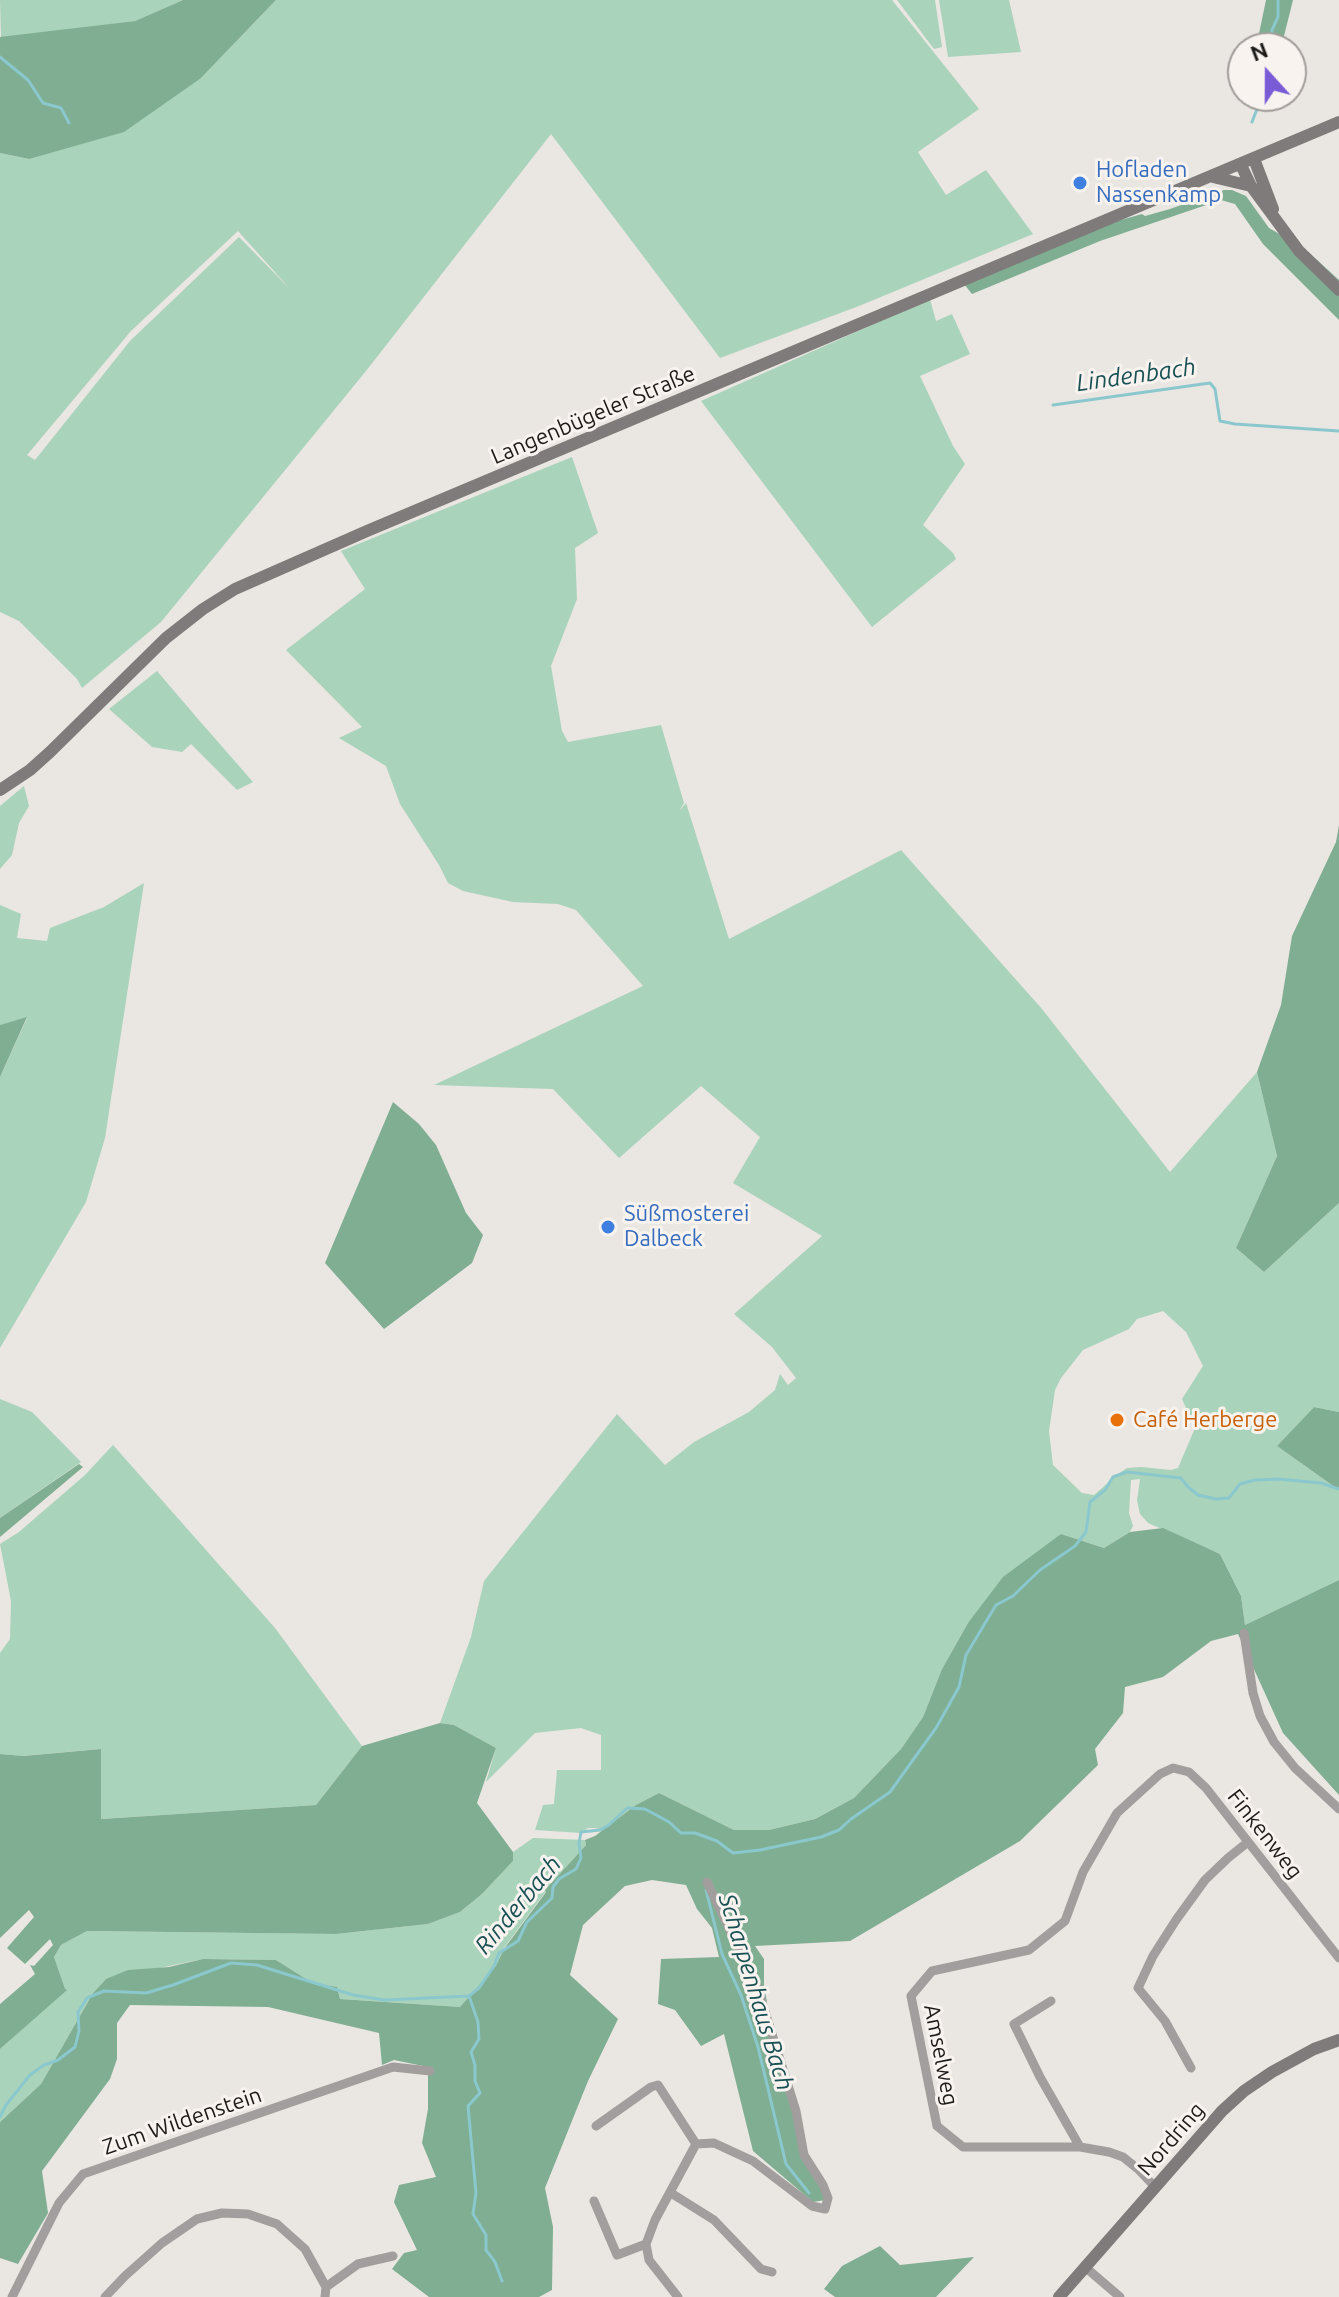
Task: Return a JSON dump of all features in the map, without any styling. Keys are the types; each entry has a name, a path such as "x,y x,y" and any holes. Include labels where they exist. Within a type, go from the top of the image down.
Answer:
{"main road":[{"name":"Langenbügeler Straße","path":"0,790 50,752 166,638 235,589 1339,122"},
{"path":"1254,159 1278,223"},
{"path":"1241,165 1251,186 1299,251 1339,290"},
{"path":"1213,177 1251,186"},
{"name":"Nordring","path":"1059,2297 1222,2111 1244,2091 1296,2058 1339,2040"}],"street":[{"path":"1244,1633 1253,1693 1260,1716 1274,1742 1295,1768 1339,1809"},
{"name":"Finkenweg","path":"1148,1785 1173,1768 1189,1772 1206,1788 1339,1958"},
{"name":"Amselweg","path":"1148,1785 1117,1813 1099,1841 1083,1872 1065,1921 1029,1950 932,1971 911,1996 937,2126 963,2147 1080,2147 1109,2152 1123,2157 1155,2187"},
{"path":"1191,2068 1165,2021 1138,1988 1153,1956 1205,1880 1248,1842"},
{"path":"696,2144 714,2143 753,2161 812,2206 825,2209 828,2198 804,2155 796,2111 758,1989 707,1882"},
{"path":"1051,2001 1014,2024 1080,2147"},
{"name":"Zum Wildenstein","path":"12,2297 59,2203 83,2174 393,2067 430,2071"},
{"path":"596,2126 658,2085 696,2144"},
{"path":"678,2297 649,2260 646,2244 655,2220 696,2144"},
{"path":"671,2193 714,2220 761,2269 772,2272"},
{"path":"594,2201 617,2255 646,2244"},
{"path":"105,2297 162,2243 197,2219 222,2213 248,2214 277,2224 305,2249 325,2292 358,2264 393,2256"},
{"path":"1085,2267 1120,2297"}],"green space":[{"path":"0,0 183,0 135,21 1,38"},
{"path":"183,0 276,0 201,78 124,132 29,159 0,153 0,37 135,21"},
{"path":"276,0 892,0 979,109 918,152 946,195 986,170 1033,234 859,306 720,358 551,134 366,371 161,622 82,688 77,679 19,621 0,612 0,153 29,159 201,78","holes":["238,231 291,290 239,237 130,341 35,460 27,455 131,331"]},
{"path":"897,0 935,0 942,47 934,49"},
{"path":"939,0 1009,0 1021,52 948,57"},
{"path":"1266,0 1293,0 1285,32 1259,32"},
{"path":"1224,190 1246,196 1269,228 1304,248 1339,280 1339,320 1263,244 1235,204 1221,200 1100,241 972,294 964,284 1107,224 1170,209"},
{"path":"930,299 936,321 952,314 970,354 920,376 953,446 965,464 923,525 956,559 872,627 701,401"},
{"path":"572,457 598,533 575,548 577,599 551,666 562,731 568,742 661,725 684,803 679,811 686,803 729,939 901,850 1042,1009 1170,1172 1257,1072 1277,1156 1236,1248 1264,1272 1339,1203 1339,1412 1314,1407 1277,1446 1339,1490 1339,1580 1245,1625 1241,1596 1220,1554 1148,1523 1140,1514 1137,1500 1140,1479 1131,1480 1129,1513 1133,1526 1130,1532 1104,1548 1061,1534 968,1623 942,1669 923,1717 901,1749 854,1798 815,1819 769,1830 734,1830 659,1793 636,1805 602,1831 596,1828 588,1828 581,1833 535,1830 543,1805 554,1804 557,1770 601,1770 601,1735 581,1728 535,1733 486,1782 496,1748 454,1725 440,1723 471,1637 484,1581 617,1414 665,1465 694,1442 749,1412 775,1390 780,1374 788,1385 796,1378 772,1347 734,1314 822,1236 733,1183 760,1137 701,1086 619,1158 553,1089 434,1085 643,986 576,910 558,904 513,902 463,891 448,883 400,804 386,766 339,738 362,727 286,650 365,589 341,551","holes":["1163,1311 1186,1332 1203,1366 1182,1399 1195,1428 1178,1468 1127,1468 1094,1495 1082,1493 1053,1465 1049,1431 1055,1390 1061,1378 1083,1350 1129,1329 1137,1319"]},
{"path":"157,671 253,782 237,790 191,744 182,752 152,747 109,709"},
{"path":"24,786 29,806 19,823 12,855 0,869 0,806"},
{"path":"1339,825 1339,1203 1264,1272 1236,1248 1277,1156 1257,1072 1281,1005 1292,936 1336,842"},
{"path":"144,883 105,1138 86,1202 0,1348 0,1077 27,1018 0,1025 0,905 21,914 17,938 47,941 50,928 104,907"},
{"path":"27,1017 0,1077 0,1025"},
{"path":"393,1102 419,1124 436,1145 466,1213 483,1235 472,1263 384,1329 325,1263"},
{"path":"0,1399 32,1412 81,1462 0,1518"},
{"path":"1314,1407 1339,1412 1339,1490 1277,1446"},
{"path":"113,1445 275,1628 362,1746 316,1805 100,1819 100,1749 21,1756 0,1754 0,1653 10,1639 11,1601 0,1544 19,1532 85,1475"},
{"path":"79,1464 83,1467 0,1537 0,1518"},
{"path":"1163,1528 1220,1554 1241,1596 1245,1625 1339,1580 1339,1795 1283,1733 1238,1634 1211,1641 1163,1677 1125,1687 1123,1713 1095,1749 1098,1765 1020,1841 850,1941 755,1946 764,1959 764,1986 773,2035 804,2155 826,2200 813,2202 753,2151 724,2034 701,2046 675,2010 658,2004 661,1959 719,1957 712,1928 697,1909 686,1885 652,1880 625,1886 583,1925 570,1975 618,2019 588,2081 545,2188 553,2227 552,2290 539,2297 429,2297 392,2269 404,2253 417,2250 394,2202 399,2185 436,2177 422,2143 428,2109 428,2067 394,2060 382,2065 379,2033 268,2007 130,2005 117,2023 117,2059 110,2079 42,2171 48,2213 18,2264 0,2258 0,2122 41,2084 93,1993 106,1979 128,1970 169,1967 203,1959 276,1960 314,1984 337,1987 340,1999 460,2007 496,1966 504,1949 545,1890 586,1845 585,1840 636,1805 659,1793 734,1830 769,1830 815,1819 854,1798 901,1749 923,1717 942,1669 968,1623 1003,1577 1061,1534 1104,1548 1130,1532"},
{"path":"440,1723 454,1725 496,1748 477,1803 513,1852 513,1861 460,1912 428,1924 336,1934 87,1931 61,1945 54,1957 67,1990 0,2049 0,2004 35,1974 30,1965 34,1966 53,1945 50,1939 25,1964 7,1948 34,1917 29,1910 0,1938 0,1754 23,1756 101,1749 101,1819 316,1805 362,1746"},
{"path":"533,1838 585,1840 586,1845 545,1890 504,1948 497,1966 460,2007 340,1999 337,1988 314,1984 276,1960 203,1959 106,1979 93,1993 41,2084 0,2122 0,2049 65,1990 54,1957 61,1945 87,1931 336,1934 428,1924 460,1912 482,1894 513,1861 513,1852"},
{"path":"880,2246 900,2265 974,2257 936,2297 835,2297 824,2289 842,2266"}],"waterway":[{"path":"1272,32 1278,17 1278,0"},
{"path":"0,57 28,80 43,103 61,108 69,123"},
{"path":"1252,122 1256,112"},
{"name":"Lindenbach","path":"1053,405 1210,383 1215,389 1220,421 1339,431"},
{"name":"Rinderbach","path":"0,2117 30,2075 75,2047 79,2031 78,2012 87,1998 104,1991 146,1993 231,1963 257,1965 353,1995 384,2000 469,1996 479,1988 499,1953 518,1941 527,1922 552,1898 553,1887 559,1879 576,1869 581,1858 581,1832 600,1830 627,1808 645,1809 669,1822 681,1833 695,1833 717,1841 733,1853 821,1837 839,1830 890,1792 936,1728 959,1687 966,1655 996,1605 1013,1596 1040,1570 1075,1546 1086,1532 1090,1502 1105,1490 1113,1477 1127,1472 1181,1478 1198,1495 1216,1499 1229,1498 1240,1484 1255,1480 1321,1483 1339,1489"},
{"name":"Scharpenhaus Bach","path":"706,1890 722,1954 741,1995 758,2047 786,2164 809,2193"},
{"path":"469,1996 478,2022 479,2039 471,2052 480,2093 468,2106 476,2193 473,2214 486,2235 486,2250 495,2262 502,2281"}],"place":[{"name":"Hofladen Nassenkamp","path":"1080,183"},
{"name":"Süßmosterei Dalbeck","path":"608,1227"},
{"name":"Café Herberge","path":"1117,1420"}]}
